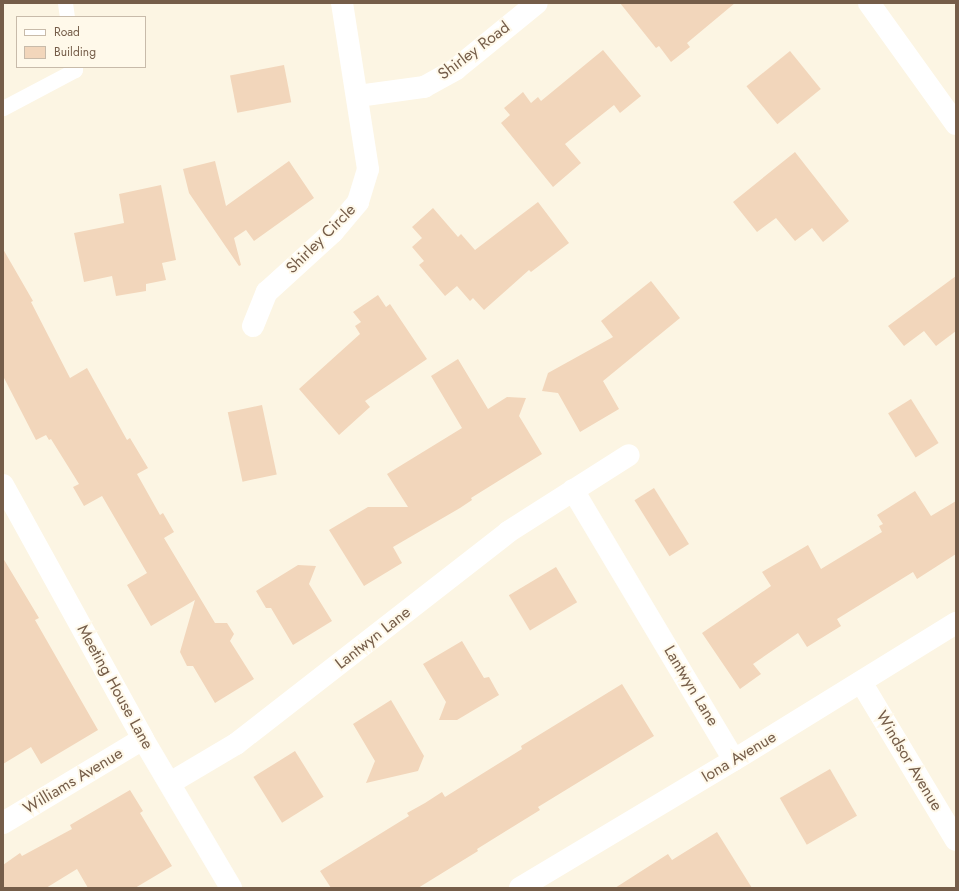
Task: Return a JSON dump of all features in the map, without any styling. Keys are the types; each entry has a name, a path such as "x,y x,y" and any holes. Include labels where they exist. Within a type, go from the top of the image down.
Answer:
{"street":[{"path":"342,3 358,96"},
{"name":"Shirley Road","path":"358,96 424,87 456,69 537,3"},
{"path":"869,3 956,124"},
{"name":"Shirley Circle","path":"253,326 267,292 333,232 358,202 368,169 358,96"},
{"name":"Lantwyn Lane","path":"170,783 236,744 508,532 628,455"},
{"name":"Meeting House Lane","path":"3,485 143,739 231,888"},
{"name":"Lantwyn Lane","path":"573,490 734,760"},
{"name":"Iona Avenue","path":"520,888 734,760 956,623"},
{"name":"Windsor Avenue","path":"861,682 956,840"},
{"name":"Williams Avenue","path":"3,824 143,739"}],"lane":[{"path":"65,3 67,16"},
{"path":"3,108 75,70 75,68"}],"building":[{"path":"620,3 735,3 687,43 690,47 671,62 659,46 656,48"},
{"path":"603,50 641,96 620,113 614,105 565,144 581,163 553,187 501,123 510,115 504,108 523,92 531,103 538,97 541,101"},
{"path":"790,51 821,89 777,124 746,86"},
{"path":"284,65 291,102 237,113 230,75"},
{"path":"795,152 849,221 823,242 812,228 795,241 776,218 757,232 733,202"},
{"path":"215,161 226,206 289,161 314,198 254,241 246,230 234,238 241,265 239,266 189,193 183,169"},
{"path":"161,185 176,260 162,263 166,280 146,284 146,291 116,296 112,276 84,282 74,233 124,223 119,194"},
{"path":"538,202 569,243 531,272 529,270 484,310 473,298 470,301 457,286 445,296 419,265 424,261 412,247 422,238 412,227 433,208 458,237 461,234 475,250"},
{"path":"3,249 33,301 31,302 70,378 87,368 127,440 130,438 148,468 137,474 160,515 163,513 174,532 164,538 215,623 227,623 234,634 230,641 254,679 215,703 193,666 187,666 180,652 195,600 151,626 127,585 147,573 102,496 84,506 73,487 79,484 51,439 49,440 46,435 36,440 3,376"},
{"path":"956,276 956,331 936,346 924,331 904,346 888,326"},
{"path":"651,281 680,318 603,381 619,409 580,432 558,393 542,391 548,373 613,337 601,321"},
{"path":"378,295 386,307 390,304 427,359 365,401 370,407 339,435 299,389 360,334 355,326 361,322 353,312"},
{"path":"458,359 488,409 507,397 526,398 519,416 542,454 471,498 472,500 460,508 393,547 402,563 364,586 329,530 368,507 408,507 387,474 462,428 431,376"},
{"path":"911,399 939,443 916,457 888,413"},
{"path":"262,405 277,474 243,482 228,412"},
{"path":"654,488 689,544 669,556 634,500"},
{"path":"915,491 931,516 956,501 956,554 917,579 913,572 837,619 841,626 807,647 798,633 753,664 761,674 740,689 702,633 771,586 762,572 808,545 821,569 882,532 879,526 883,524 877,515"},
{"path":"3,558 39,618 35,620 98,730 41,764 31,747 3,764"},
{"path":"298,565 316,566 309,584 332,621 293,645 271,608 266,608 256,591"},
{"path":"556,567 577,602 530,630 509,595"},
{"path":"462,641 484,678 489,677 499,695 457,720 439,720 446,702 423,664"},
{"path":"622,684 654,736 538,807 540,810 418,888 331,888 320,871 409,816 407,813 442,792 445,797 522,749 521,746"},
{"path":"391,700 424,756 418,771 366,783 375,761 353,724"},
{"path":"295,751 324,797 282,823 253,777"},
{"path":"830,769 857,816 807,845 780,798"},
{"path":"130,790 143,811 140,813 172,866 135,888 88,888 77,869 46,888 3,888 3,865 20,853 22,856 72,829 70,825"},
{"path":"717,832 752,888 615,888 668,854 672,860"}]}
